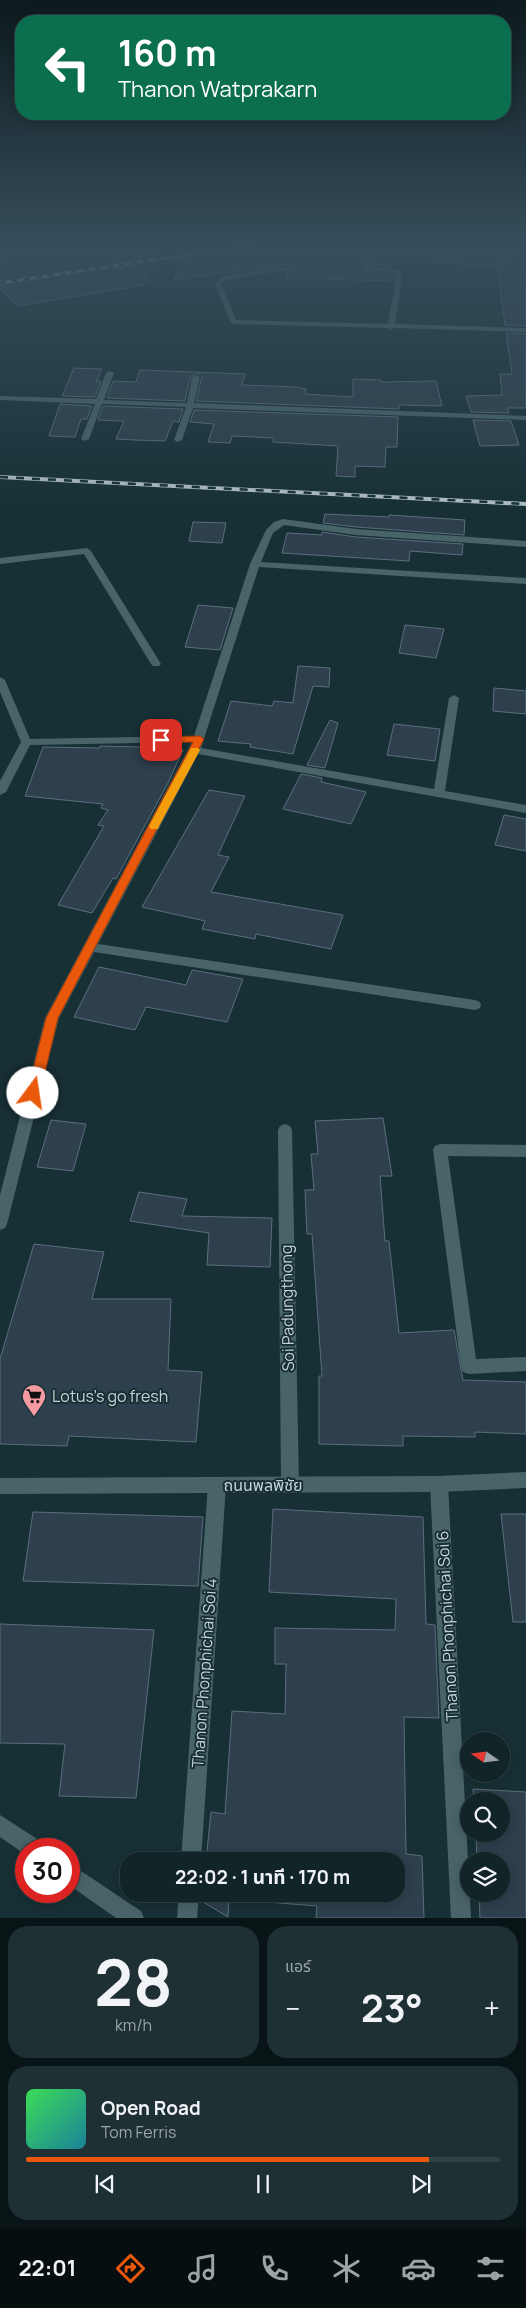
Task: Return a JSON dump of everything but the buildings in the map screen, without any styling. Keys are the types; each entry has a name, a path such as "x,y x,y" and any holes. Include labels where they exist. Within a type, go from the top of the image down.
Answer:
{"street":[{"path":"85,439 97,403 110,373"},
{"path":"178,440 190,406 196,377"},
{"path":"0,398 526,418"},
{"path":"0,1224 52,1018 197,745 255,564 269,532 277,524 283,522 347,531 526,544"},
{"path":"0,561 87,551 156,664"},
{"path":"255,564 526,581"},
{"path":"0,680 26,742"},
{"path":"438,794 454,698"},
{"path":"26,742 197,745 438,794 526,809"},
{"path":"0,792 26,742"},
{"path":"90,947 475,1005"},
{"name":"Soi Padungthong","path":"285,1130 290,1484"},
{"path":"526,1151 440,1150 469,1367 526,1364"},
{"name":"ถนนพลพิชัย","path":"0,1486 439,1484 526,1480"},
{"name":"Thanon Phonphichai Soi 6","path":"439,1484 461,1918"},
{"name":"Thanon Phonphichai Soi 4","path":"192,1852 218,1485"},
{"path":"0,1825 19,1838"},
{"path":"80,1881 134,1918"},
{"path":"187,1918 188,1902"}],"railway":[{"path":"0,477 526,504"}],"slow traffic":[{"path":"154,826 195,750"}],"place":[{"name":"Lotus's go fresh","path":"34,1417"}],"route":[{"path":"33,1093 52,1018 200,739 161,740"}]}
